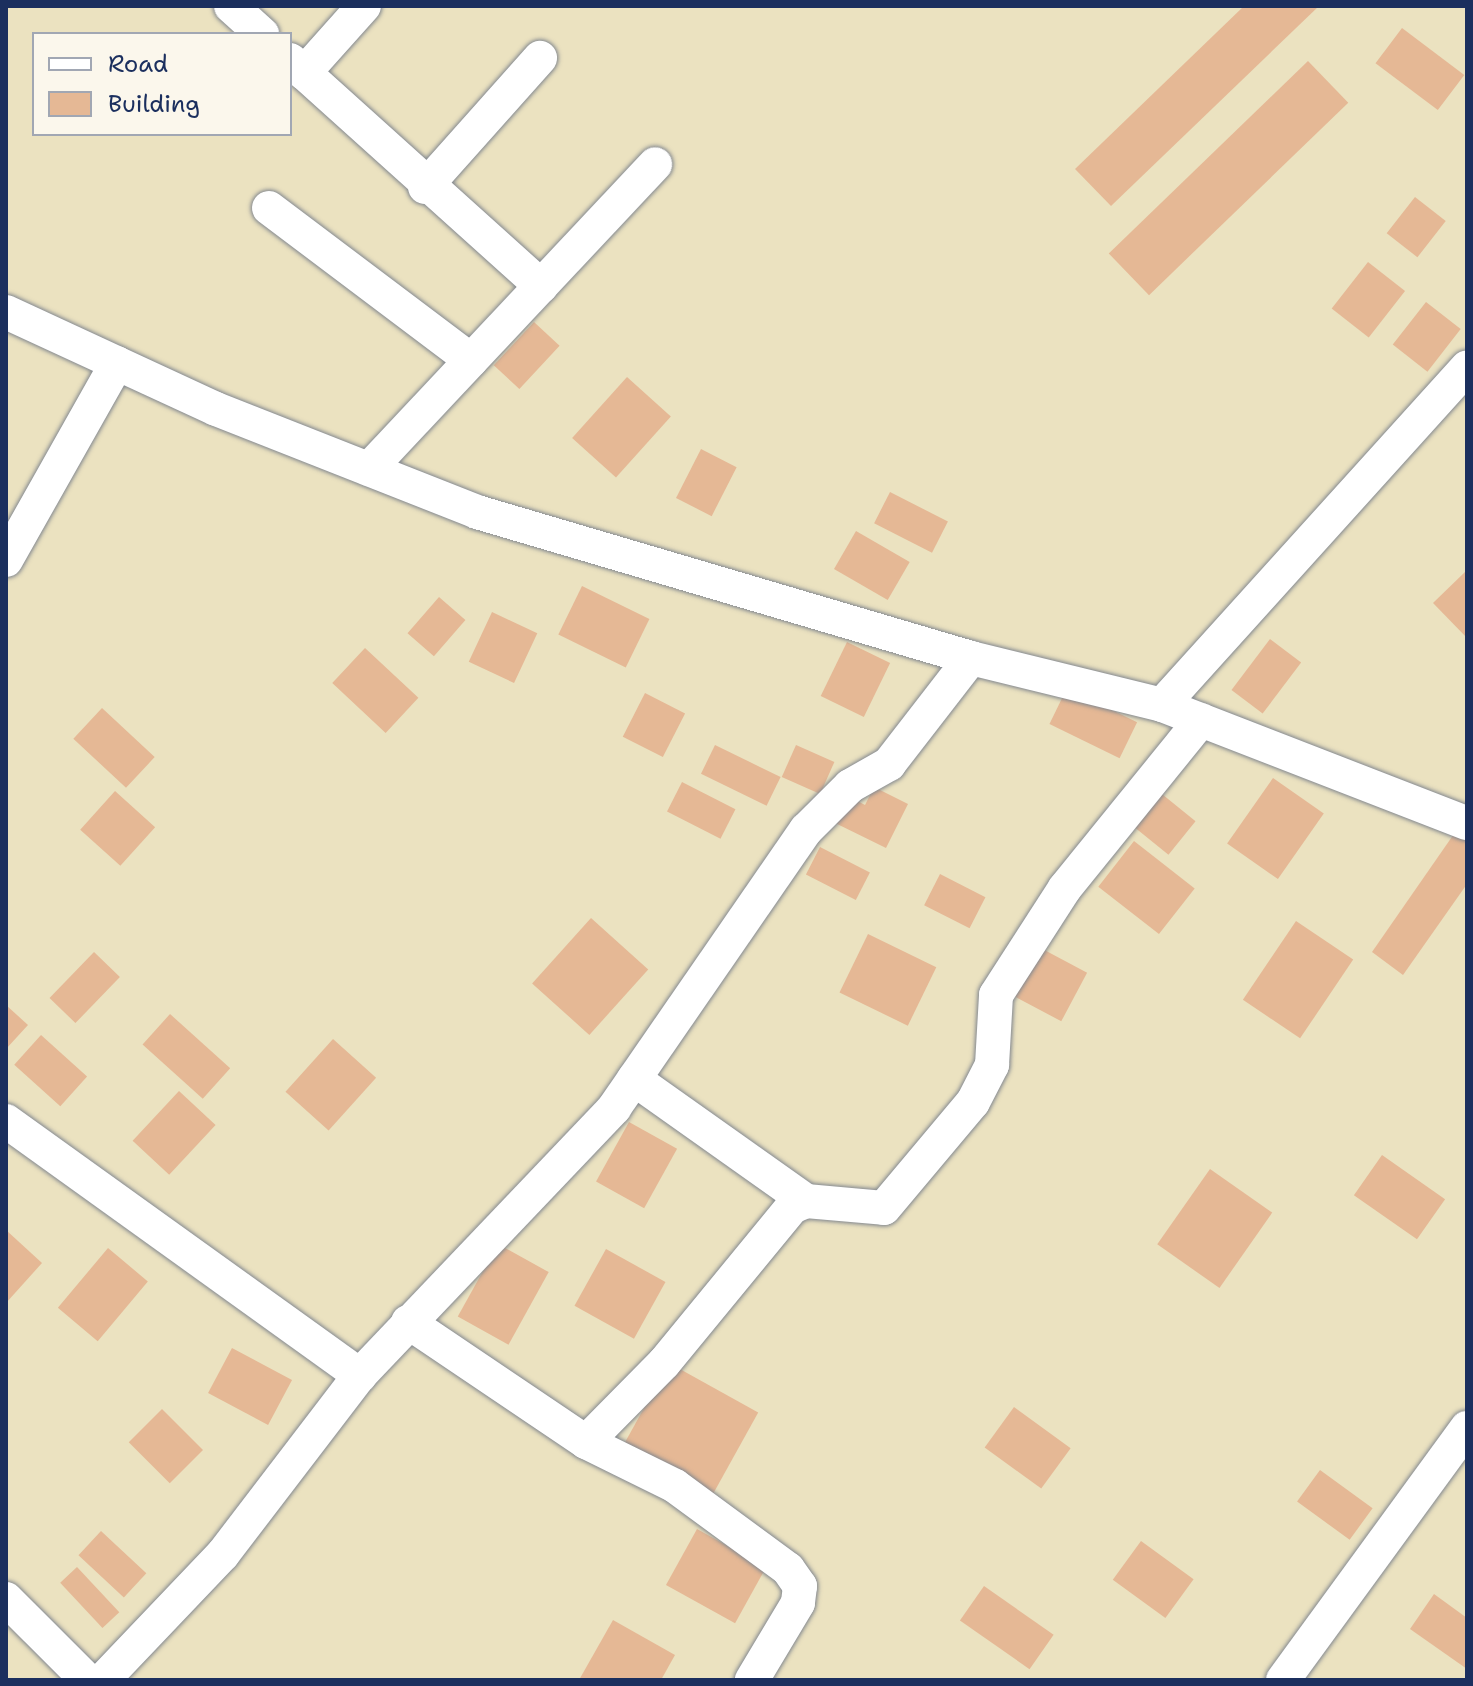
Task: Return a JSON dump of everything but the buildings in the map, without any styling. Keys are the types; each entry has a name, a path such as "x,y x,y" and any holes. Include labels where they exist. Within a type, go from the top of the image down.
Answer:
{"street":[{"path":"231,6 260,32"},
{"path":"364,6 297,66 425,187 541,286"},
{"path":"425,187 540,58"},
{"path":"369,469 655,164"},
{"path":"269,208 471,360"},
{"path":"6,312 117,363 477,512 971,658 1162,705 1467,823"},
{"path":"6,560 117,363"},
{"path":"1162,705 1467,367"},
{"path":"103,1680 223,1554 360,1375 634,1079 806,830 850,786 889,764 971,658"},
{"path":"586,1442 664,1363 792,1207 806,1201 884,1208 973,1102 992,1065 996,995 1065,888 1201,720"},
{"path":"634,1079 806,1201"},
{"path":"6,1121 360,1375"},
{"path":"408,1322 586,1442 675,1486 788,1569 800,1586 798,1603 752,1680"},
{"path":"1283,1680 1467,1428"},
{"path":"6,1599 87,1680"}]}
